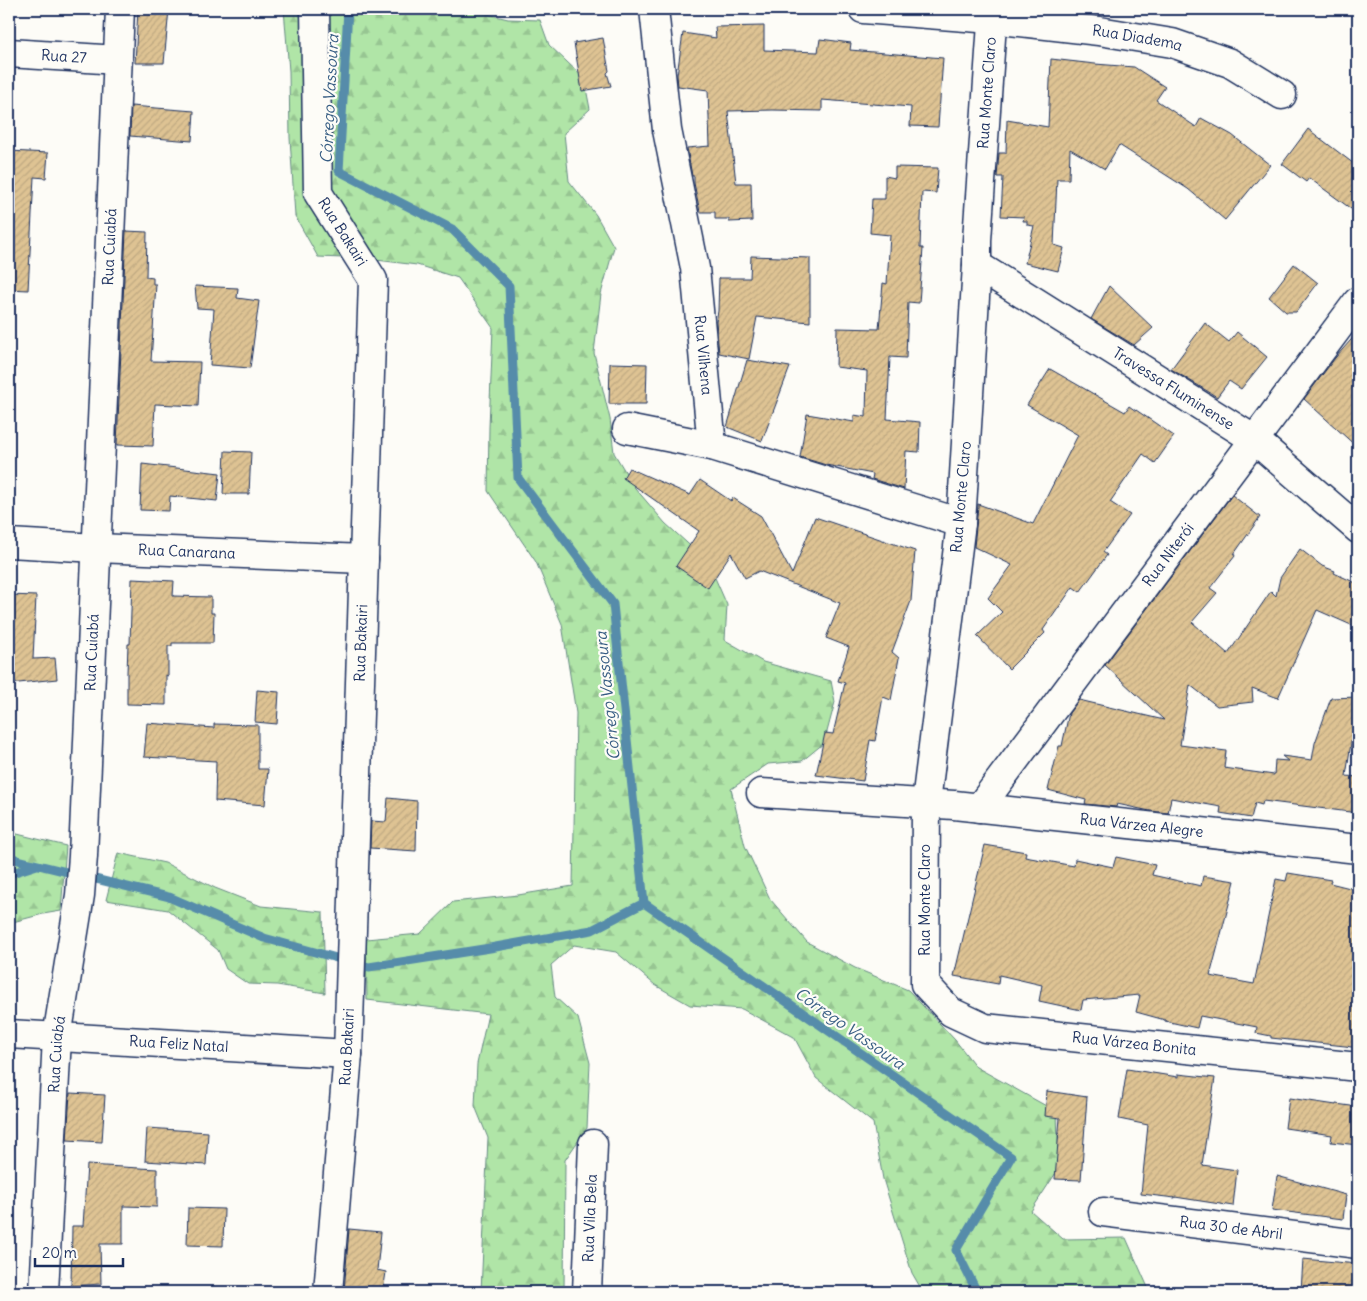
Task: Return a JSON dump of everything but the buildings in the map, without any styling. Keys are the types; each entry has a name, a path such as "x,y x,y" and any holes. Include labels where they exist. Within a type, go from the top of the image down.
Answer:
{"street":[{"name":"Rua Cuiabá","path":"44,1292 57,1037 80,895 83,856 120,9"},
{"name":"Rua Bakairi","path":"315,9 318,193 374,280 348,1054 328,1292"},
{"name":"Rua Vilhena","path":"654,9 666,130 695,268 712,446"},
{"name":"Rua Diadema","path":"863,9 993,14 1172,43 1230,63 1282,95"},
{"name":"Rua Monte Claro","path":"925,984 926,802 961,523 977,240 993,14"},
{"name":"Rua 27","path":"9,53 118,60"},
{"name":"Travessa Fluminense","path":"977,265 1255,440 1358,529"},
{"name":"Rua Niterói","path":"979,808 1358,301"},
{"path":"627,429 712,446 961,523"},
{"name":"Rua Canarana","path":"9,543 364,559"},
{"name":"Rua Várzea Alegre","path":"762,793 926,802 1358,849"},
{"name":"Rua Várzea Bonita","path":"925,984 951,1012 985,1028 1358,1067"},
{"name":"Rua Feliz Natal","path":"9,1034 348,1054"},
{"name":"Rua Vila Bela","path":"587,1292 593,1144"},
{"name":"Rua 30 de Abril","path":"1103,1212 1358,1244"}],"green space":[{"path":"284,9 478,9 479,12 508,19 540,20 549,45 584,78 590,109 564,133 569,181 596,215 614,247 601,294 594,353 610,419 614,453 635,488 665,523 708,562 727,605 725,640 763,662 831,681 835,702 824,743 802,761 768,764 731,789 745,846 770,899 807,942 855,968 908,990 955,1040 976,1067 1057,1112 1059,1168 1031,1211 1063,1239 1126,1238 1150,1292 923,1292 912,1273 883,1179 873,1123 816,1078 794,1037 742,1009 690,1005 655,985 616,952 574,945 551,965 555,997 578,1018 590,1063 587,1128 565,1160 564,1292 481,1292 488,1138 475,1106 477,1064 488,1014 367,1000 366,939 420,934 453,902 518,895 573,886 576,713 562,624 536,562 488,491 493,328 458,278 417,265 368,259 318,257 295,216 290,138 289,71"},
{"path":"9,832 66,846 61,911 9,923"},
{"path":"118,853 165,863 215,888 261,906 323,912 325,993 277,985 248,984 226,969 218,950 168,910 106,900"}],"waterway":[{"name":"Córrego Vassoura","path":"348,9 339,171 452,229 509,286 518,478 613,604 644,903 1011,1157 956,1250 977,1292"},
{"path":"9,856 18,860 169,897 264,938 369,967 592,930 644,903"},
{"path":"9,874 37,865"}]}
